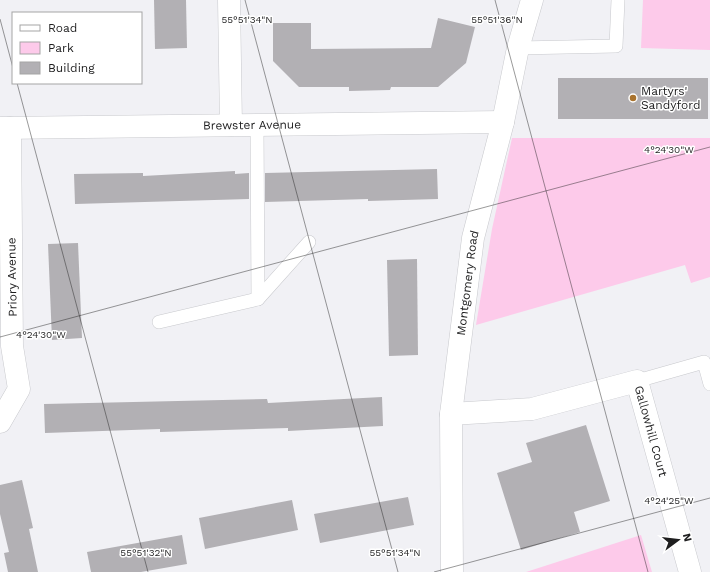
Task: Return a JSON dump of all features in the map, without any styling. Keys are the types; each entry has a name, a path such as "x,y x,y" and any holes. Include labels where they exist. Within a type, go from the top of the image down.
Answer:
{"street":[{"path":"230,0 231,125"},
{"name":"Montgomery Road","path":"448,571 451,414 473,238 503,122 518,48 532,0"},
{"name":"Brewster Avenue","path":"5,128 503,122"},
{"name":"Priory Avenue","path":"0,422 20,389 12,346 5,128"},
{"name":"Gallowhill Court","path":"451,414 532,409 637,381 690,572"}],"lane":[{"path":"518,48 616,46 618,0"},
{"path":"257,125 258,298"},
{"path":"159,322 258,298 309,242"},
{"path":"637,381 704,362 710,384"}],"green space":[{"path":"643,0 710,0 710,50 641,48"},
{"path":"512,138 710,138 710,277 691,283 685,265 476,325 492,229"},
{"path":"641,535 652,572 526,572"}],"building":[{"path":"154,0 186,0 187,48 155,49"},
{"path":"438,18 475,27 466,63 438,87 391,87 390,90 349,91 349,87 299,87 273,61 273,23 311,23 311,49 431,48"},
{"name":"Martyrs' Sandyford","path":"558,78 708,78 708,119 558,119"},
{"path":"437,169 438,199 368,201 368,199 265,202 265,173"},
{"path":"235,171 235,174 249,173 249,199 75,204 74,174 143,173 143,176"},
{"path":"78,243 82,338 52,340 48,244"},
{"path":"417,259 418,355 389,356 387,260"},
{"path":"382,397 383,426 288,431 288,428 160,432 160,429 45,433 44,404 267,399 268,403"},
{"path":"586,425 610,501 574,512 580,532 521,550 497,473 532,462 526,443"},
{"path":"22,480 33,528 29,529 38,572 8,572 4,553 9,552 0,514 0,485"},
{"path":"408,497 414,525 320,543 314,514"},
{"path":"292,500 298,530 205,549 199,518"},
{"path":"182,535 187,564 141,572 91,572 87,552"}],"place":[{"name":"Martyrs' Sandyford","path":"633,98"}]}
